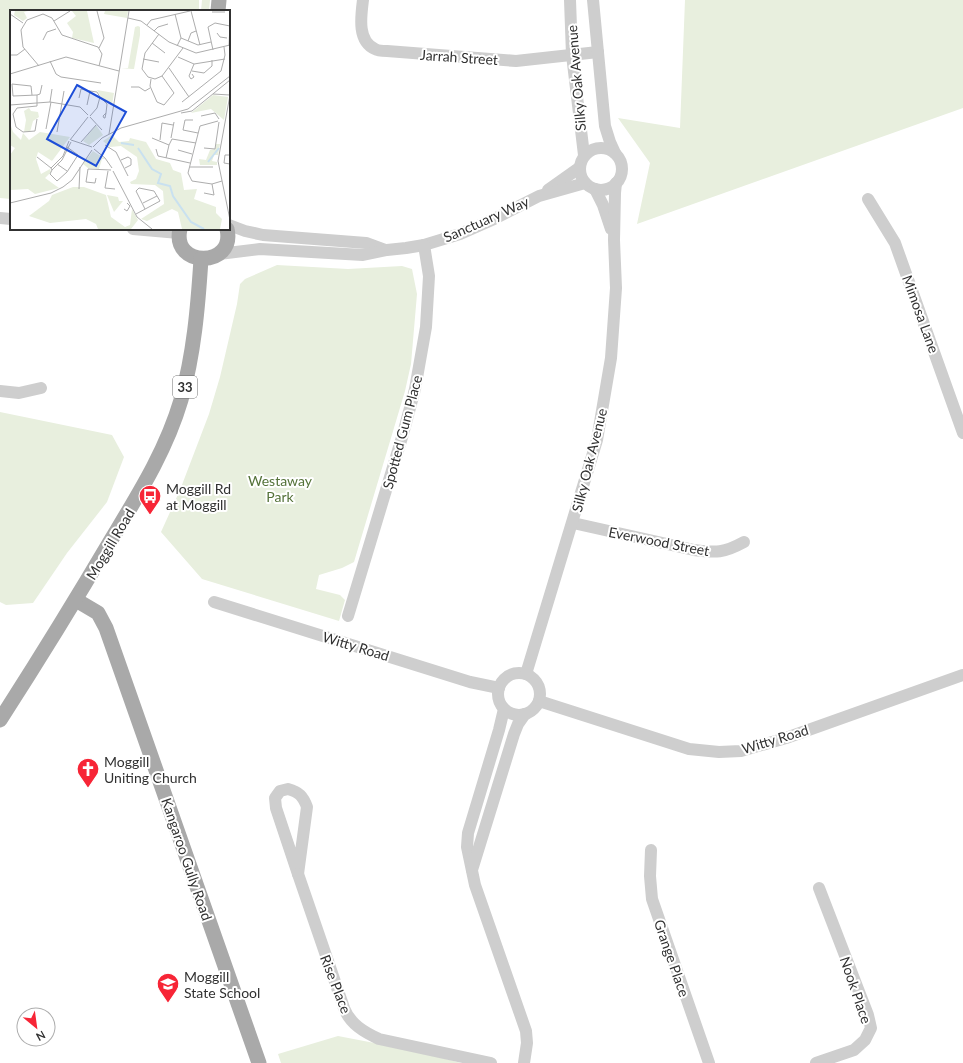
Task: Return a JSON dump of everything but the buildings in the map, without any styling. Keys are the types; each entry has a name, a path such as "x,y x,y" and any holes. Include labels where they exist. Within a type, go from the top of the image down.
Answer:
{"main road":[{"path":"218,10 219,0"},
{"path":"180,231 182,247 187,253 194,257 208,259 219,254 225,247 228,239 227,230"},
{"name":"Moggill Road","path":"0,720 76,600 134,504 154,468 170,432 181,401 188,372 198,303 201,259"},
{"name":"Kangaroo Gully Road","path":"76,600 98,613 106,628 258,1063"}],"street":[{"name":"Jarrah Street","path":"362,0 362,29 365,40 374,49 516,61 598,52"},
{"name":"Silky Oak Avenue","path":"570,0 572,55 584,155"},
{"name":"Silky Oak Avenue","path":"526,674 597,440 611,358 616,288 614,240 615,193 616,183 620,178 622,171 622,164 610,142 605,126 593,0"},
{"name":"Silky Oak Avenue","path":"614,240 604,205 582,178 579,168 581,160 589,150 603,147 616,153"},
{"path":"539,196 579,168"},
{"path":"590,186 606,189 616,183"},
{"name":"Sanctuary Way","path":"219,254 260,249 363,255 424,244 460,234 494,219 539,196 590,186"},
{"name":"Mimosa Lane","path":"868,199 895,243 963,433"},
{"path":"0,218 10,219"},
{"name":"Sanctuary Way","path":"230,225 263,235 366,243 387,250"},
{"path":"156,230 180,231"},
{"name":"Spotted Gum Place","path":"348,616 403,434 415,388 426,327 429,276 424,244"},
{"path":"0,392 19,393 41,388"},
{"name":"Everwood Street","path":"572,523 712,553 730,550 744,542"},
{"name":"Witty Road","path":"214,602 470,682 498,688"},
{"path":"472,870 514,734 518,724 525,714 532,710 539,701 540,694 536,682 526,674 513,674 506,677 498,688 498,699 504,709 509,712 514,714 525,714"},
{"name":"Witty Road","path":"539,701 689,749 719,752 741,751 786,738 963,675"},
{"path":"504,709 468,833 467,847 475,885 526,1031 528,1043 524,1063"},
{"name":"Rise Place","path":"298,874 307,807 304,798 296,791 288,789 280,791 274,798 276,808 298,874 347,1016 354,1024 379,1039 491,1063"},
{"name":"Grange Place","path":"651,850 650,876 652,899 709,1063"},
{"name":"Nook Place","path":"816,1063 854,1050 865,1040 871,1028 868,1015 819,888"}],"green space":[{"path":"0,0 199,0 199,10 10,10 10,199 0,198"},
{"path":"202,0 210,0 209,10 201,10"},
{"path":"685,0 963,0 963,108 637,224 650,163 618,118 680,128"},
{"name":"Westaway Park","path":"277,265 348,269 402,266 412,269 417,294 411,364 405,391 354,562 342,568 319,575 316,589 340,595 345,600 339,621 202,579 161,532 180,490 209,414 220,377 237,304 240,284 245,279"},
{"path":"0,412 112,435 124,457 107,502 67,553 33,603 6,605 0,602"},
{"path":"338,1036 416,1051 461,1063 281,1063 278,1054"}],"place":[{"name":"Moggill Rd at Moggill","path":"150,516"},
{"name":"Moggill Uniting Church","path":"88,788"},
{"name":"Moggill State School","path":"168,1004"}]}
